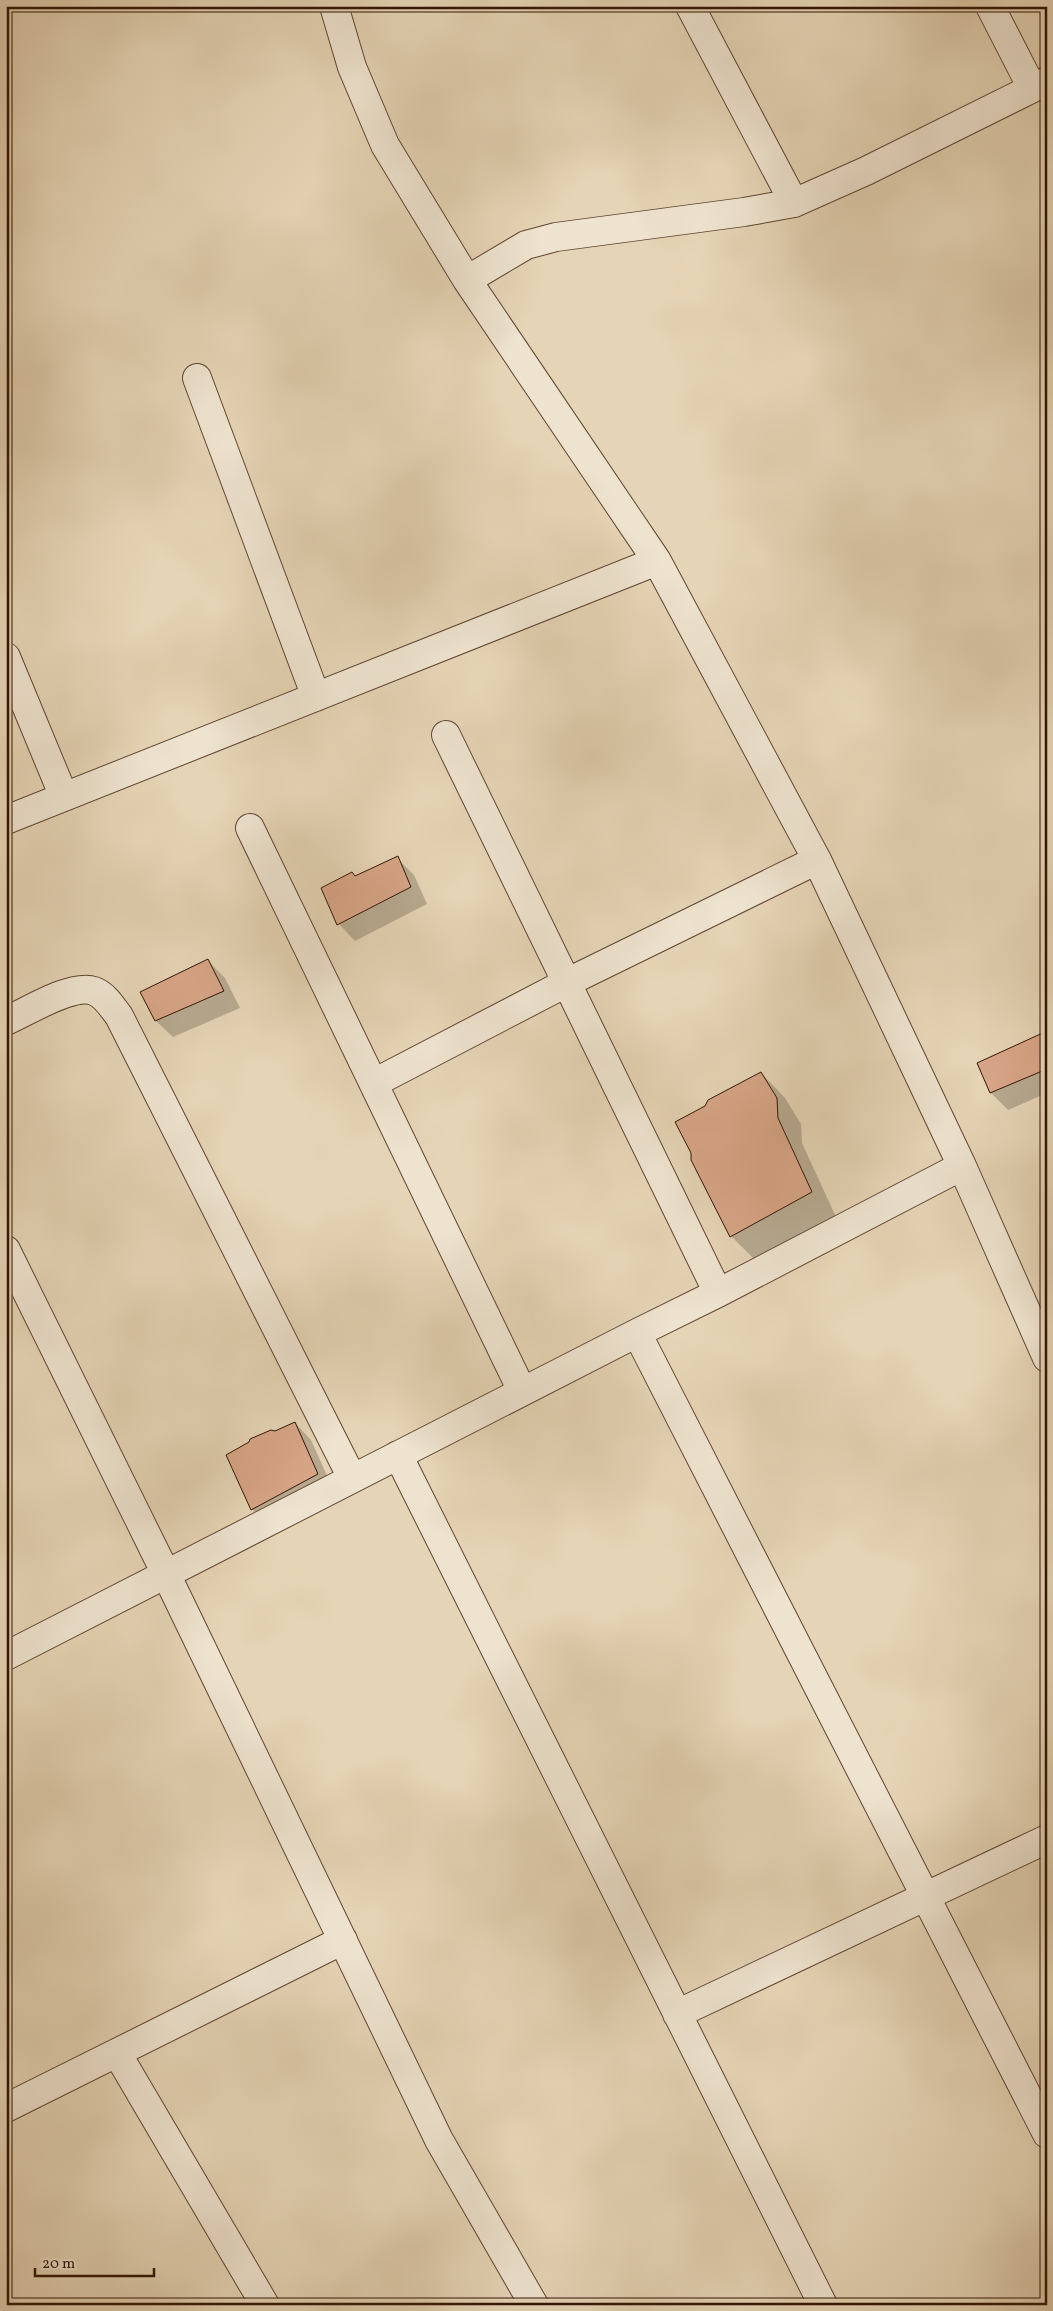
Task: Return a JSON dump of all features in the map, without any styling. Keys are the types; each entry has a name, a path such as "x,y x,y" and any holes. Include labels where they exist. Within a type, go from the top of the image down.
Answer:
{"street":[{"path":"334,6 352,67 385,145 467,280 657,561 817,860 962,1166 1047,1358"},
{"path":"690,6 794,203"},
{"path":"467,280 526,245 556,237 744,212 794,203 866,171 1040,84 990,6"},
{"path":"197,378 316,697"},
{"path":"6,820 657,561"},
{"path":"6,657 64,797"},
{"path":"446,735 718,1293"},
{"path":"250,828 522,1391"},
{"path":"374,1083 566,983 817,860"},
{"path":"6,1022 72,990 94,990 108,1000 119,1016 352,1478"},
{"path":"6,1656 522,1391 718,1293 962,1166"},
{"path":"6,1250 166,1574 439,2140 534,2305"},
{"path":"637,1333 1047,2134"},
{"path":"398,1455 823,2305"},
{"path":"677,2014 1047,1839"},
{"path":"7,2107 343,1940"},
{"path":"117,2053 265,2305"}],"building":[{"path":"398,856 411,887 337,925 321,888 352,872 355,876"},
{"path":"208,959 224,991 155,1021 140,992"},
{"path":"1047,1031 1047,1069 990,1093 977,1063"},
{"path":"761,1072 777,1098 778,1118 812,1192 730,1237 691,1160 691,1153 675,1122 705,1106 708,1100"},
{"path":"295,1422 318,1474 251,1510 226,1455 249,1442 250,1439"}]}
